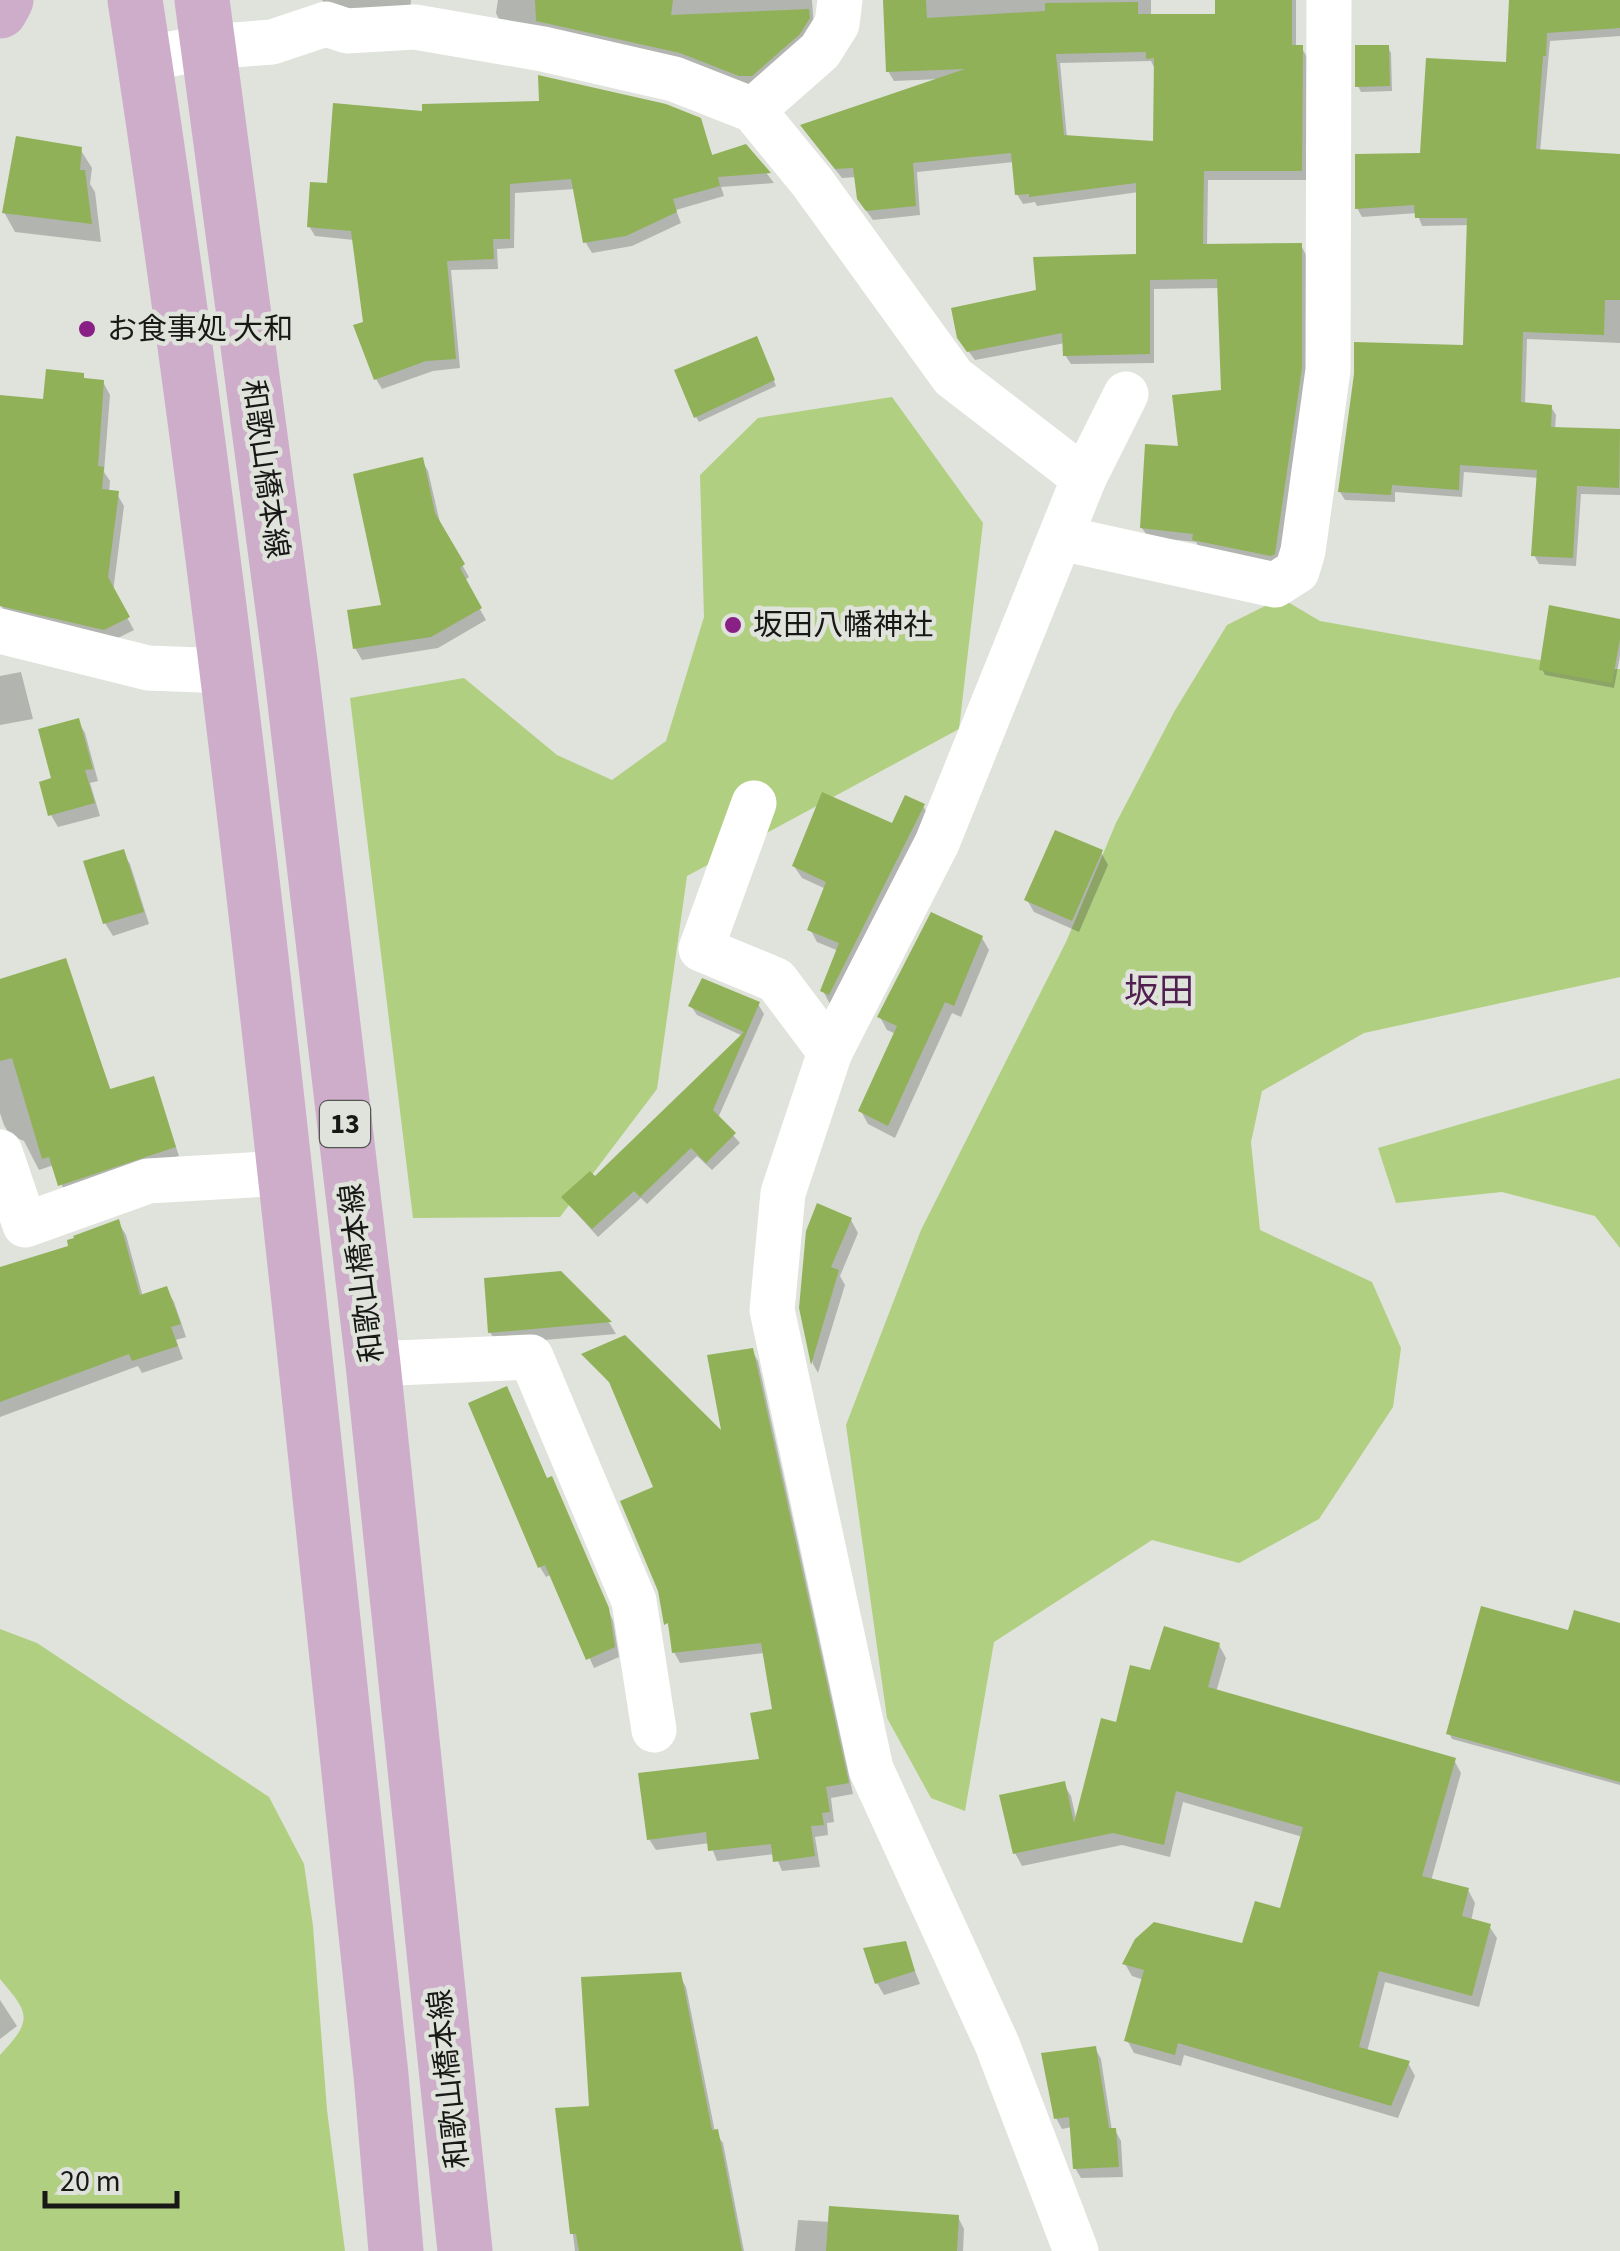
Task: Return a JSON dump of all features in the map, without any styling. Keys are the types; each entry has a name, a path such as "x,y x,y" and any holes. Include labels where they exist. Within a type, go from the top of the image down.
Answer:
{"main road":[{"path":"0,11 6,0"},
{"name":"13","path":"135,0 227,671 382,2076 396,2251"},
{"name":"和歌山橋本線","path":"206,24 291,669 373,1364 466,2251"}],"street":[{"path":"753,110 820,51 837,24 840,0"},
{"path":"1061,538 1275,585 1297,572 1304,551 1328,370 1329,0"},
{"path":"144,59 206,24 272,42 326,24 347,31 415,27 543,49 674,80 753,110 812,182 953,377 1084,478"},
{"path":"1076,2251 996,2044 871,1769 772,1310 784,1193 830,1052 937,843 1084,478 1126,394"},
{"path":"0,631 148,668 227,671"},
{"path":"754,803 702,949 776,980 830,1052"},
{"path":"0,1152 25,1225 148,1181 284,1173"},
{"path":"373,1364 531,1357 634,1601 654,1730"}],"green space":[{"path":"892,397 983,523 959,729 687,876 657,1089 560,1217 413,1218 350,698 464,678 557,755 612,780 666,741 704,617 700,475 758,418"},
{"path":"1281,598 1320,621 1595,670 1620,669 1620,977 1364,1033 1262,1091 1251,1142 1260,1230 1372,1282 1401,1348 1393,1407 1319,1519 1239,1563 1152,1540 994,1642 965,1811 931,1798 887,1718 846,1425 921,1230 1066,942 1116,823 1174,712 1227,625"},
{"path":"1620,1078 1620,1248 1595,1216 1502,1192 1396,1203 1378,1148"},
{"path":"0,1629 37,1643 269,1797 304,1864 313,1926 327,2110 345,2251 0,2251 0,2055 18,2033 24,2017 0,1979"}],"building":[{"path":"535,0 673,0 671,15 809,9 810,18 800,34 752,76 739,76 680,53 536,21"},
{"path":"883,0 926,0 927,18 1045,11 1045,3 1138,2 1138,14 1215,14 1215,0 1292,0 1292,45 1303,45 1302,171 1204,171 1203,244 1302,243 1302,368 1275,554 1192,540 1193,534 1140,528 1145,444 1178,446 1172,395 1221,390 1217,279 1150,280 1150,354 1063,356 1062,333 967,352 957,338 951,308 1036,290 1033,257 1136,254 1136,183 1029,197 1015,195 1011,153 913,163 916,206 866,211 857,199 853,168 835,169 800,125 965,69 886,72","holes":["1146,52 1146,59 1154,58 1153,141 1064,135 1056,54"]},
{"path":"1509,0 1620,0 1620,28 1547,33 1543,56 1536,149 1620,154 1620,300 1605,300 1604,335 1523,332 1521,402 1552,405 1551,427 1620,429 1619,488 1577,486 1573,558 1531,556 1537,470 1460,465 1459,490 1392,485 1391,495 1338,492 1354,374 1354,342 1463,345 1467,218 1415,218 1414,205 1355,209 1355,154 1420,153 1426,58 1506,62"},
{"path":"1355,45 1389,45 1390,86 1355,87"},
{"path":"538,75 666,104 701,118 712,155 746,144 771,173 718,177 720,186 673,199 677,212 626,236 583,243 571,179 510,184 510,239 493,239 494,259 447,261 456,359 426,361 374,380 353,325 363,322 351,231 307,227 310,182 327,183 333,103 422,111 422,104 539,101"},
{"path":"16,136 82,147 80,170 85,170 92,224 2,213"},
{"path":"757,336 775,380 694,418 674,370"},
{"path":"46,369 84,373 84,378 104,380 98,466 104,467 102,489 119,491 108,577 130,617 104,630 0,606 0,395 43,399"},
{"path":"423,457 435,513 465,564 460,568 482,608 431,637 353,649 347,610 381,605 353,474"},
{"path":"1549,605 1620,619 1612,683 1539,670"},
{"path":"79,718 93,769 85,770 95,803 48,816 39,782 51,778 38,729"},
{"path":"822,792 892,823 905,795 925,804 829,995 820,991 839,943 807,930 826,882 792,866"},
{"path":"1055,830 1103,850 1072,921 1024,900"},
{"path":"124,849 144,912 103,924 83,861"},
{"path":"931,912 983,936 954,1006 945,1002 888,1126 858,1111 897,1026 877,1017"},
{"path":"66,958 110,1089 154,1076 176,1147 58,1186 49,1157 42,1159 12,1058 0,1061 0,979"},
{"path":"702,978 760,1002 713,1110 736,1133 706,1163 691,1148 640,1197 634,1191 592,1229 561,1197 590,1171 595,1176 744,1032 688,1006"},
{"path":"817,1203 852,1218 831,1267 839,1270 811,1365 799,1308 806,1231"},
{"path":"119,1219 140,1295 167,1286 181,1324 171,1327 178,1346 132,1361 129,1354 0,1402 0,1267 68,1246 67,1240 73,1236"},
{"path":"561,1271 612,1322 488,1333 484,1278"},
{"path":"625,1335 721,1430 707,1355 753,1348 849,1783 826,1787 830,1812 822,1813 824,1825 811,1826 815,1856 773,1862 771,1844 708,1851 706,1832 647,1840 638,1773 759,1759 750,1713 772,1709 761,1643 672,1653 658,1591 620,1501 653,1487 609,1382 581,1354"},
{"path":"507,1386 547,1478 552,1476 609,1608 615,1647 586,1660 545,1565 538,1568 468,1403"},
{"path":"1481,1606 1568,1630 1574,1610 1620,1623 1620,1782 1446,1734"},
{"path":"1164,1626 1220,1643 1208,1687 1456,1758 1422,1876 1469,1888 1462,1916 1491,1924 1472,1996 1379,1971 1359,2047 1410,2061 1391,2106 1178,2043 1175,2055 1124,2041 1144,1970 1122,1964 1135,1939 1154,1922 1242,1943 1255,1901 1280,1908 1303,1827 1176,1791 1164,1845 1113,1833 1013,1854 999,1795 1065,1781 1074,1823 1101,1718 1116,1722 1130,1665 1150,1670"},
{"path":"906,1941 915,1971 875,1984 863,1948"},
{"path":"681,1972 712,2130 718,2129 742,2251 579,2251 576,2234 570,2234 555,2108 589,2106 581,1977"},
{"path":"1096,2046 1109,2128 1116,2128 1119,2167 1073,2169 1069,2117 1054,2119 1041,2053"},
{"path":"829,2206 959,2215 957,2251 826,2251"}],"place":[{"name":"お食事処 大和","path":"87,329"},
{"name":"坂田八幡神社","path":"733,625"}],"district":[{"name":"坂田","path":"1159,992"}]}
